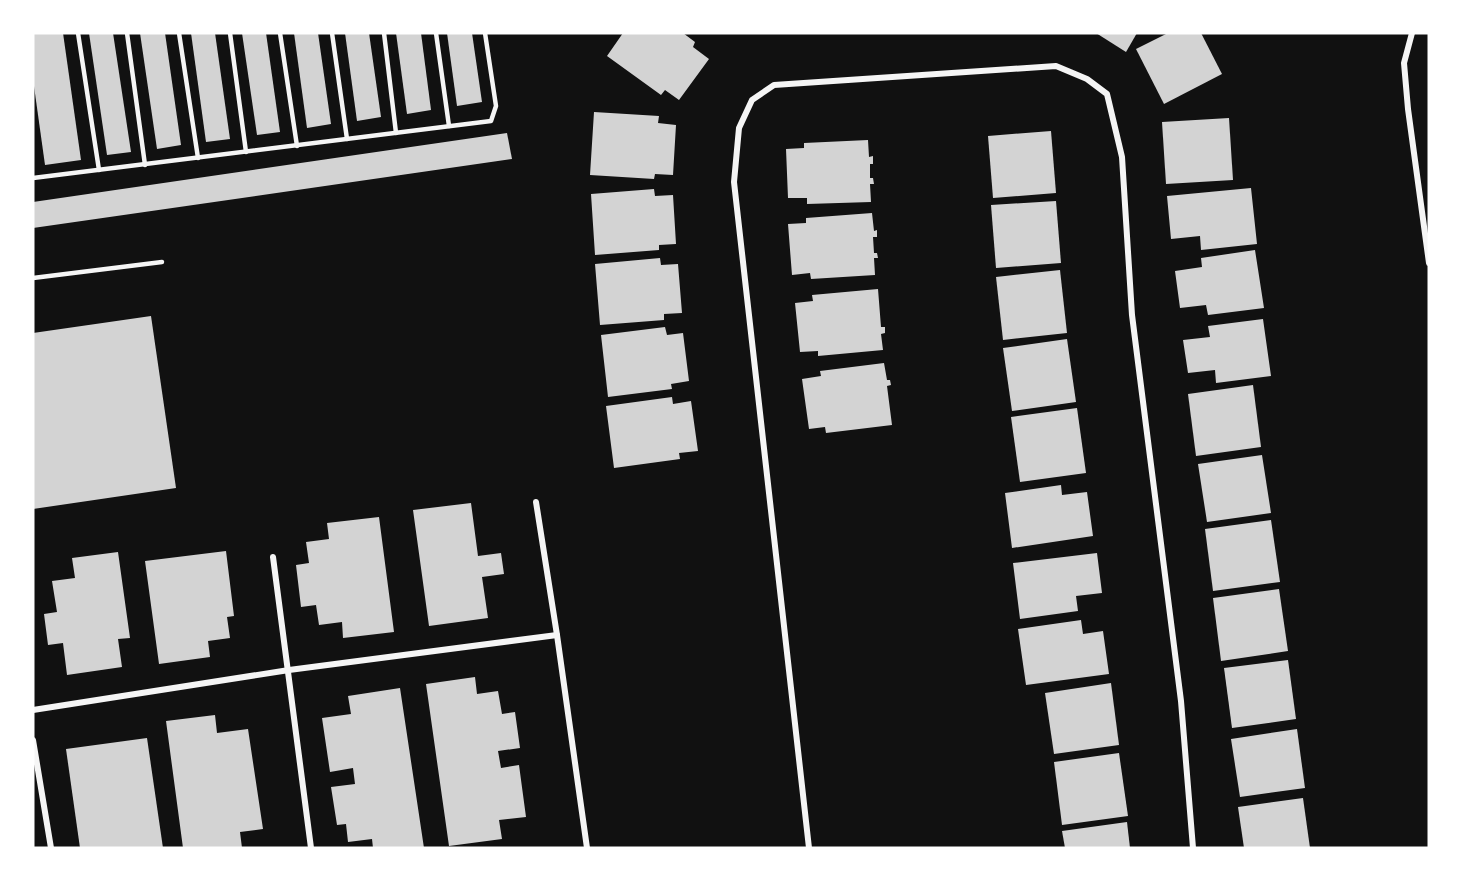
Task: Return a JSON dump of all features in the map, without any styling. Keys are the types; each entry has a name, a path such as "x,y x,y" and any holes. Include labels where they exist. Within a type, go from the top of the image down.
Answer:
{"street":[{"path":"1412,33 1404,63 1429,263"},
{"path":"809,848 734,182 739,128 752,100 774,85 1056,66 1087,79 1107,94 1122,157 1132,315 1181,701 1193,848"},
{"path":"536,502 587,848"},
{"path":"273,556 311,848"},
{"path":"33,710 289,669 557,635"},
{"path":"33,740 51,848"}],"lane":[{"path":"78,33 99,170"},
{"path":"127,33 145,165"},
{"path":"179,33 198,158"},
{"path":"230,33 246,152"},
{"path":"280,33 297,146"},
{"path":"332,33 347,139"},
{"path":"384,33 396,133"},
{"path":"436,33 449,126"},
{"path":"33,177 491,121 496,106 485,33"},
{"path":"33,278 162,262"}],"building":[{"path":"33,33 63,33 81,160 45,165 33,79"},
{"path":"89,33 113,33 131,152 107,155"},
{"path":"140,33 165,33 181,145 157,149"},
{"path":"191,33 215,33 230,139 206,142"},
{"path":"242,33 266,33 280,132 257,135"},
{"path":"294,33 318,33 331,124 307,128"},
{"path":"345,33 369,33 381,117 357,121"},
{"path":"396,33 421,33 431,110 407,114"},
{"path":"447,33 472,33 482,102 457,106"},
{"path":"623,33 683,33 695,42 693,47 709,59 679,100 665,90 661,95 607,56"},
{"path":"1096,33 1137,33 1126,52"},
{"path":"1168,33 1201,33 1222,74 1164,104 1136,49"},
{"path":"594,112 659,116 658,123 676,125 673,175 655,174 654,179 590,175"},
{"path":"1229,118 1233,180 1166,184 1162,122"},
{"path":"1051,131 1056,193 993,198 988,136"},
{"path":"507,133 512,159 33,228 33,202"},
{"path":"868,140 869,157 873,156 873,164 870,164 870,178 873,178 874,184 870,184 871,202 807,204 807,198 788,198 786,149 804,148 804,143"},
{"path":"1251,188 1257,244 1201,250 1200,236 1171,239 1167,196"},
{"path":"654,189 655,196 673,195 676,244 659,245 659,250 595,255 591,194"},
{"path":"1056,201 1061,263 996,268 991,205"},
{"path":"872,213 874,231 877,230 877,237 873,237 874,253 877,253 878,258 874,258 875,275 811,279 810,273 792,275 788,224 806,223 806,218"},
{"path":"1255,250 1264,308 1208,315 1206,305 1180,308 1175,271 1202,267 1201,258"},
{"path":"660,258 661,265 678,264 682,313 664,314 664,320 600,325 595,264"},
{"path":"1060,270 1067,333 1003,340 996,277"},
{"path":"878,289 881,327 885,327 885,333 881,334 883,350 818,356 818,351 800,352 795,303 813,301 812,295"},
{"path":"151,316 176,488 33,509 33,333"},
{"path":"1263,319 1271,376 1216,383 1215,370 1188,373 1183,340 1210,337 1208,326"},
{"path":"665,327 667,335 683,333 689,381 671,384 672,389 608,397 601,335"},
{"path":"1067,339 1076,402 1012,411 1003,348"},
{"path":"884,363 887,380 890,380 891,385 887,386 892,425 826,433 825,427 809,429 802,379 821,376 820,371"},
{"path":"1253,385 1261,447 1196,456 1188,394"},
{"path":"672,397 673,404 691,401 698,451 679,453 680,459 614,468 606,406"},
{"path":"1077,408 1086,473 1020,482 1011,417"},
{"path":"1262,455 1271,513 1207,522 1198,464"},
{"path":"1061,485 1062,495 1087,492 1093,536 1012,548 1005,493"},
{"path":"471,503 478,556 501,553 504,574 482,577 488,618 429,626 413,510"},
{"path":"379,517 394,632 343,638 342,622 319,625 316,605 301,607 296,565 309,563 306,542 329,539 327,523"},
{"path":"1271,520 1280,582 1213,591 1205,529"},
{"path":"226,551 234,616 227,617 230,638 208,641 210,657 159,664 145,561"},
{"path":"118,552 130,638 118,639 122,667 67,675 63,643 48,645 44,614 57,612 52,581 75,578 72,558"},
{"path":"1097,553 1102,593 1076,596 1078,611 1020,619 1013,563"},
{"path":"1279,589 1288,651 1221,661 1213,598"},
{"path":"1081,620 1083,634 1103,631 1109,674 1026,685 1018,629"},
{"path":"1288,660 1296,719 1232,728 1224,668"},
{"path":"475,677 477,694 498,691 502,714 515,712 520,748 498,751 501,768 519,765 526,817 499,820 502,839 449,846 426,684"},
{"path":"1111,683 1119,745 1054,754 1045,693"},
{"path":"400,688 424,848 373,848 372,839 348,842 346,824 337,825 331,787 355,784 353,768 330,772 322,718 351,714 348,696"},
{"path":"215,715 217,733 248,729 263,829 240,832 242,848 183,848 166,721"},
{"path":"1297,729 1305,788 1240,797 1231,739"},
{"path":"147,738 163,848 80,848 66,749"},
{"path":"1119,753 1128,816 1062,825 1054,762"},
{"path":"1303,798 1310,848 1244,848 1238,807"},
{"path":"1127,822 1130,848 1065,848 1062,831"}]}
